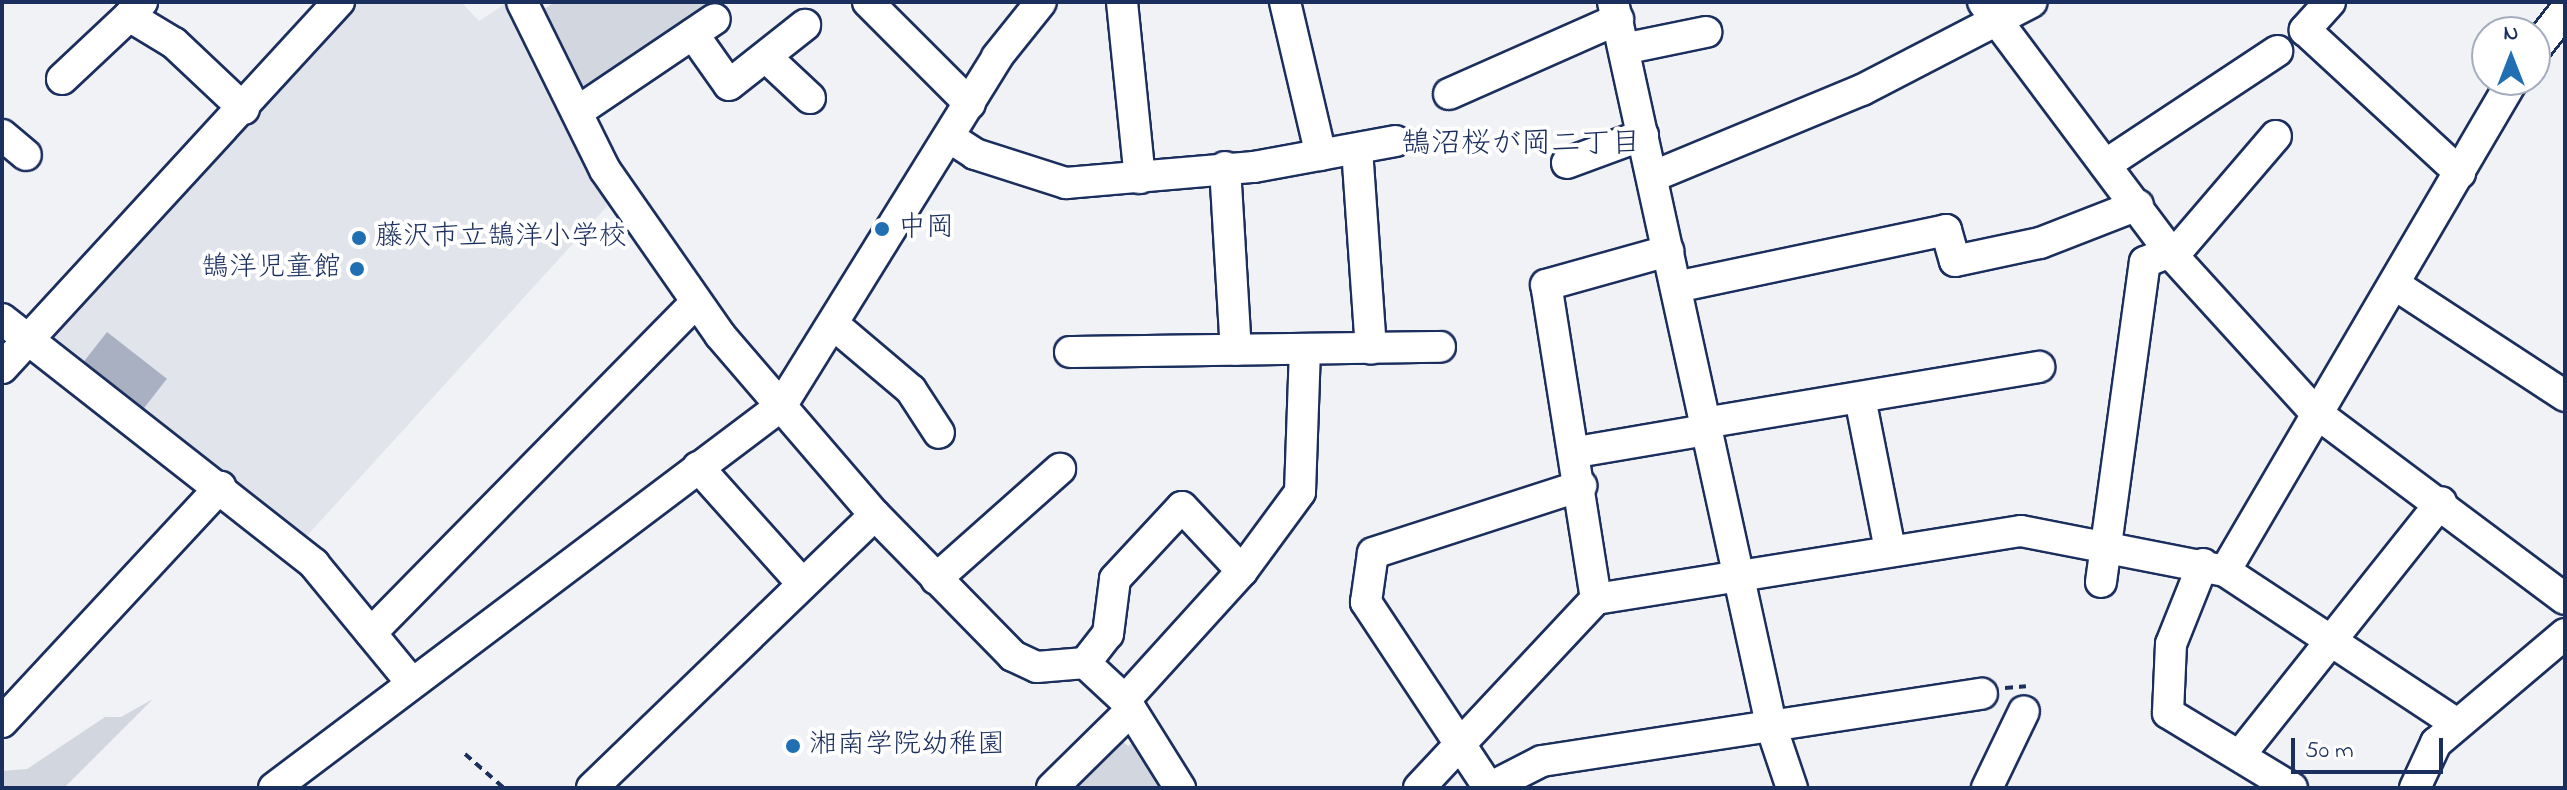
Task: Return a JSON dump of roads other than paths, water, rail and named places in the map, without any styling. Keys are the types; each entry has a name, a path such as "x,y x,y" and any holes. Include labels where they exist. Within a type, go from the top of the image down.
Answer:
{"street":[{"path":"2,368 244,109 339,2"},
{"path":"522,2 605,170 695,303 875,515 1013,656 1037,667 1085,663 1108,634 1115,579 1182,507 1242,571"},
{"path":"868,2 970,104"},
{"path":"274,788 781,406 970,104 1041,2"},
{"path":"1122,2 1140,178"},
{"path":"1285,2 1321,155"},
{"path":"1654,176 1862,90 1990,12 2032,2"},
{"path":"2330,2 2305,30 2460,173"},
{"path":"62,79 135,9 244,109"},
{"path":"1449,94 1615,10 1628,48 1643,135 1772,729 1792,788"},
{"path":"1990,12 2108,163 2171,254 2315,412 2441,502 2565,599"},
{"path":"577,112 704,27 729,85 805,25"},
{"path":"1628,48 1706,32"},
{"path":"2108,163 2277,51"},
{"path":"766,57 810,98"},
{"path":"2292,788 2168,713 2171,644 2214,568 2397,286 2504,96"},
{"path":"2,135 26,155"},
{"path":"1567,163 1643,135"},
{"path":"2101,582 2145,262 2171,254 2276,136"},
{"path":"949,137 975,154 1066,183 1140,178 1321,155 1396,141"},
{"path":"1357,149 1371,349"},
{"path":"1225,167 1236,350"},
{"path":"1676,287 1946,230 1955,261 2040,243 2138,205"},
{"path":"1596,599 1577,452 1546,285 1668,251"},
{"path":"2397,286 2565,396"},
{"path":"371,633 695,303"},
{"path":"2,319 220,487 314,564 411,682"},
{"path":"833,324 911,390 939,433"},
{"path":"1070,352 1440,347"},
{"path":"1052,788 1128,705 1242,571 1300,492 1305,350"},
{"path":"1577,452 1705,426 2039,367"},
{"path":"1860,398 1890,550"},
{"path":"698,467 800,581"},
{"path":"936,579 1060,469"},
{"path":"1581,486 1416,534 1373,553 1366,602 1464,744 1489,788 1542,761 1772,729 1982,694"},
{"path":"2,722 220,487"},
{"path":"2240,755 2328,639 2441,502"},
{"path":"592,788 800,581 875,515"},
{"path":"1419,788 1464,744 1531,662 1596,599 2021,531 2108,543 2214,568 2457,724"},
{"path":"2415,788 2436,743 2565,634"},
{"path":"1085,663 1128,705 1180,788"},
{"path":"1987,788 2024,711"}],"water":[{"path":"107,332 167,379 143,409 84,362"}],"place":[{"name":"中岡","path":"882,229"},
{"name":"藤沢市立鵠洋小学校","path":"359,238"},
{"name":"鵠洋児童館","path":"357,269"},
{"name":"湘南学院幼稚園","path":"793,746"}],"district":[{"name":"鵠沼桜が岡二丁目","path":"1521,145"}]}
